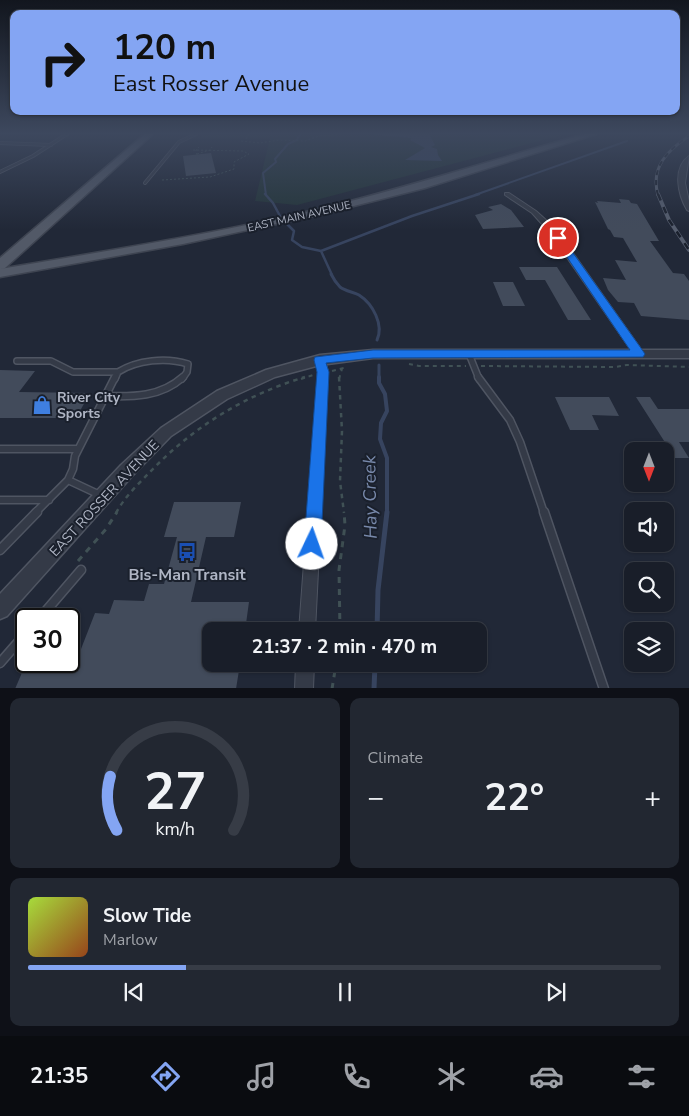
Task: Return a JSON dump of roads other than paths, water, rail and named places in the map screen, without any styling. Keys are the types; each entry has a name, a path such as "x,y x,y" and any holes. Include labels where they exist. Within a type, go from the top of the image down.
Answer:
{"main road":[{"path":"0,265 112,166"},
{"name":"EAST MAIN AVENUE","path":"0,273 232,231 334,208 489,166"}],"street":[{"path":"684,166 681,180 682,189 689,209"},
{"path":"507,194 534,212 553,231 639,354"},
{"name":"EAST ROSSER AVENUE","path":"0,609 102,496 160,438 205,405 238,387 271,373 320,360 363,354 470,360 689,354"},
{"path":"308,622 323,372 320,360"},
{"path":"304,688 305,672"}],"lane":[{"path":"0,172 13,166"},
{"path":"145,183 159,166"},
{"path":"470,360 486,389 510,420 520,442 604,688"},
{"path":"17,361 52,361 73,372 118,372"},
{"path":"0,550 68,480 78,449 118,372 128,365 158,362 184,362 188,364 184,377 154,394 130,397 106,396"},
{"path":"0,450 78,449"},
{"path":"68,480 102,496"},
{"path":"0,500 49,500"},
{"path":"47,608 78,568"},
{"path":"0,662 15,645"}],"waterway":[{"name":"Hay Creek","path":"266,195 263,173 271,166"},
{"path":"475,195 556,166"},
{"name":"Hay Creek","path":"265,194 273,203 280,216"},
{"path":"321,251 412,216 479,194"},
{"name":"Hay Creek","path":"287,224 294,231 292,240 302,247 321,251"},
{"name":"Hay Creek","path":"321,251 332,275"},
{"name":"Hay Creek","path":"331,274 340,287 359,295 373,309 379,328 377,340"},
{"name":"Hay Creek","path":"379,365 379,383 385,394 387,411 381,423 380,439 387,458 387,512"},
{"name":"Hay Creek","path":"377,622 378,590 387,512"},
{"name":"Hay Creek","path":"374,688 375,672"}],"railway":[{"path":"658,195 656,185 660,166"},
{"path":"658,194 669,220 689,250"}],"place":[{"name":"River City Sports","path":"42,405"},
{"name":"Bis-Man Transit","path":"187,552"}]}
